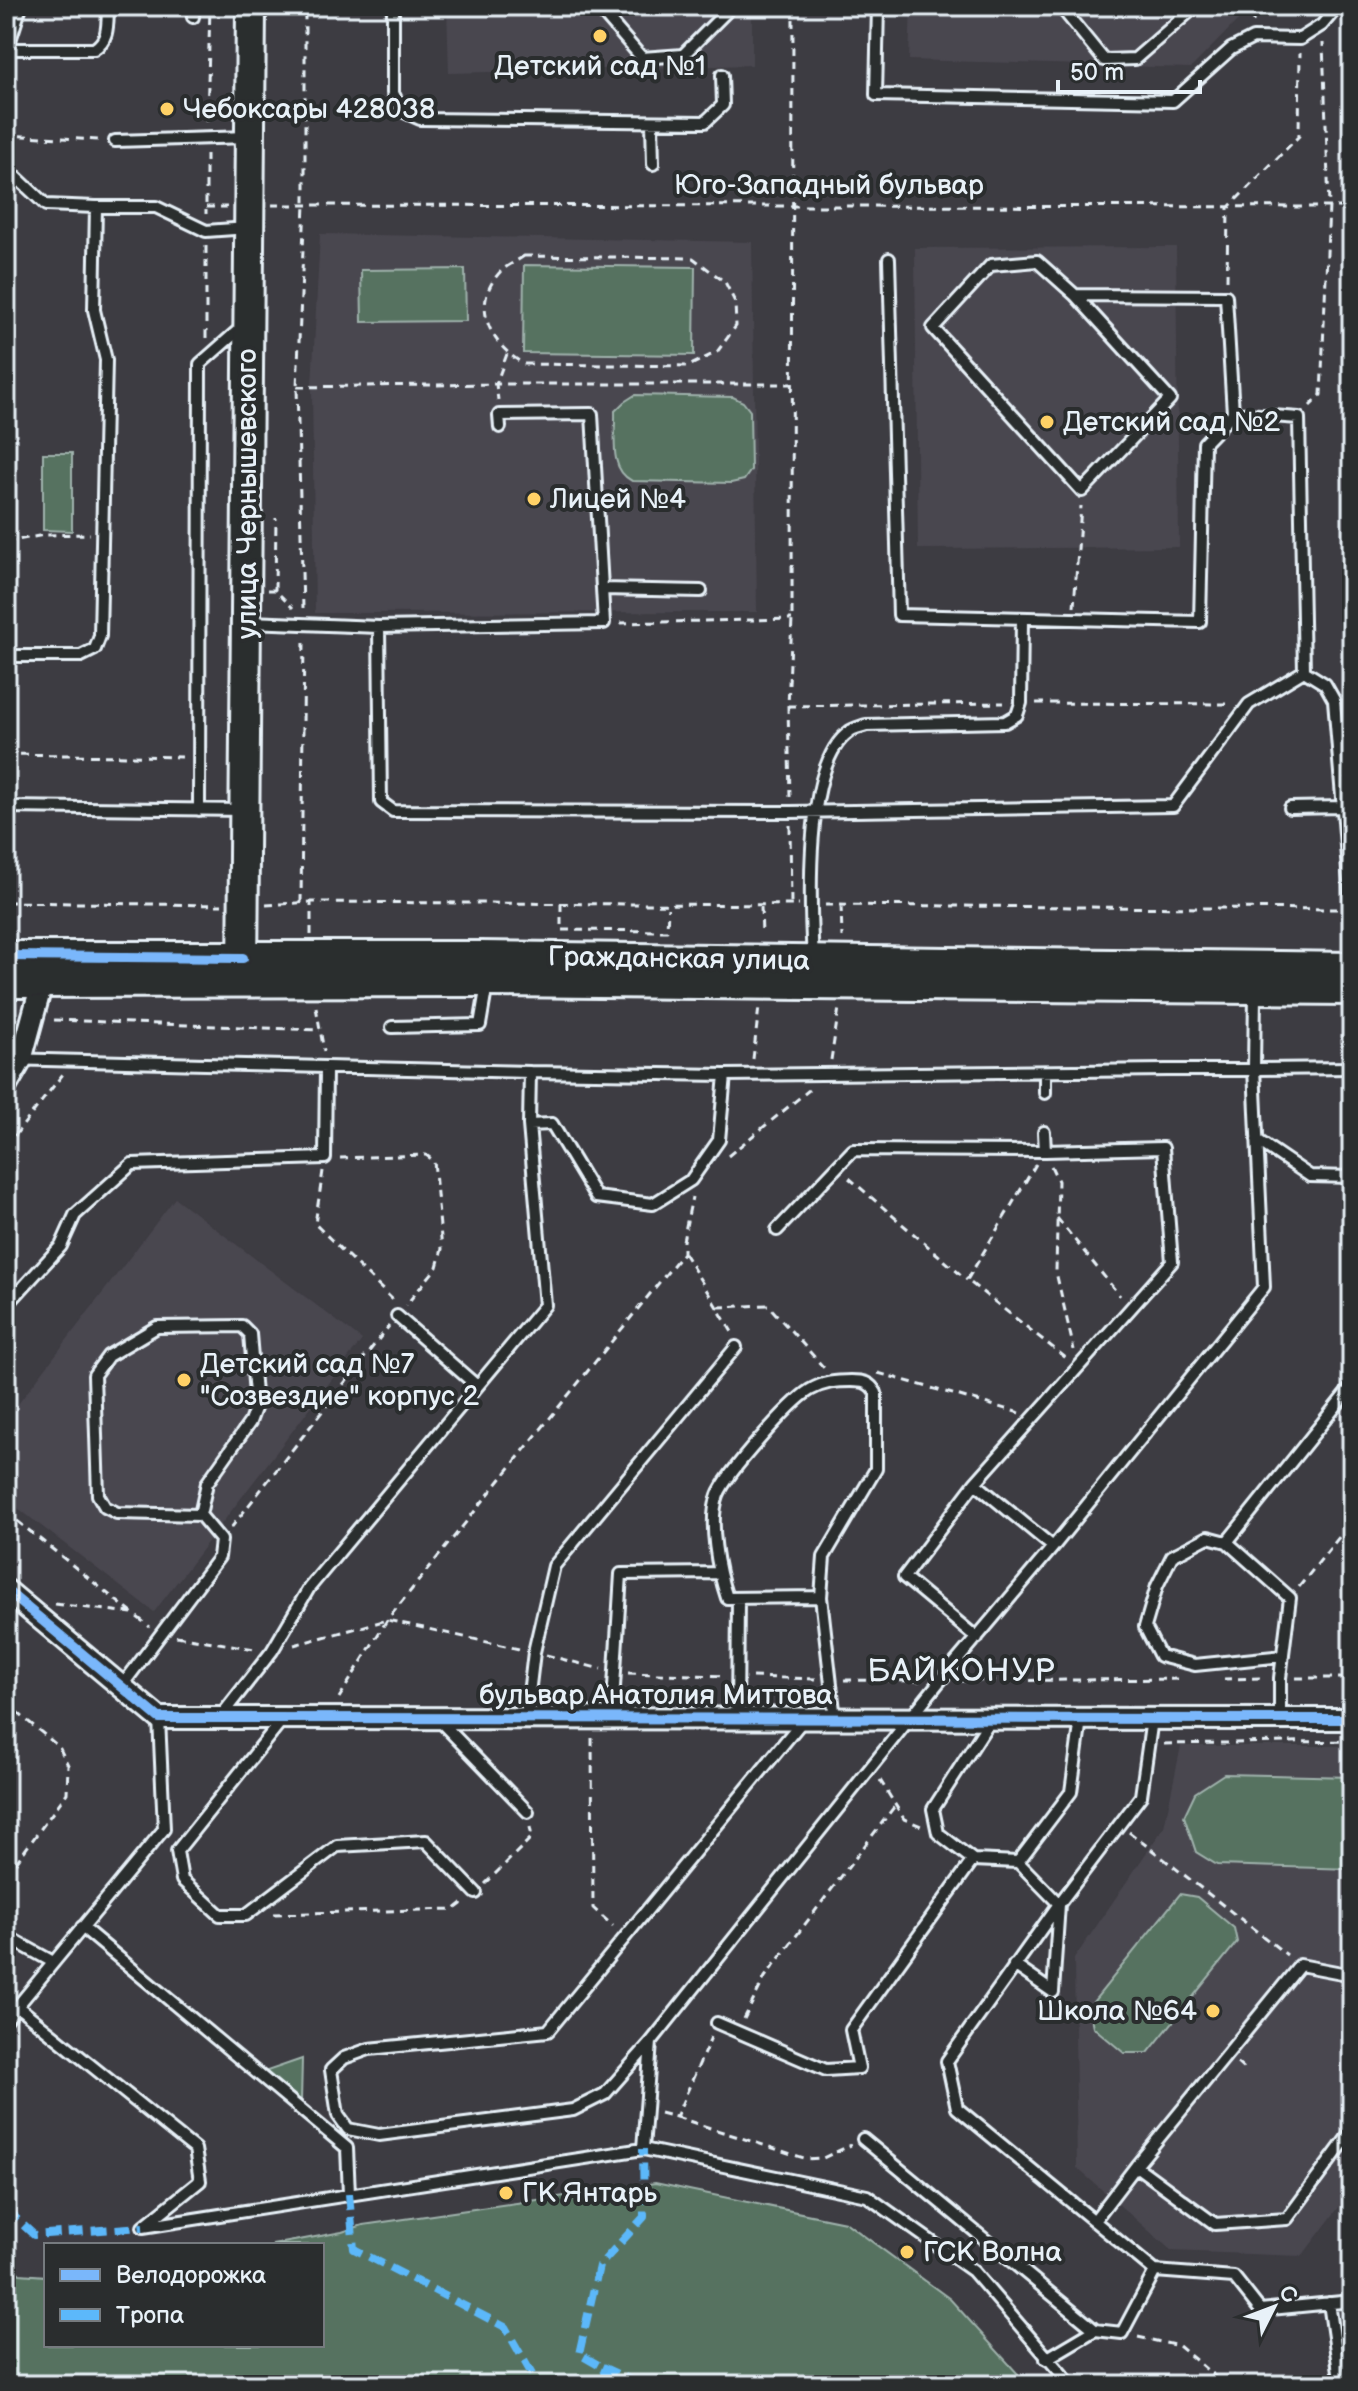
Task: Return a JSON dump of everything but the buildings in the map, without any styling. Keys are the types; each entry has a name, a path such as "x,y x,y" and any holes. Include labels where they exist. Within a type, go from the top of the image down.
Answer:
{"main road":[{"name":"улица Чернышевского","path":"243,970 251,6"},
{"name":"Гражданская улица","path":"6,956 487,982 1352,967"},
{"path":"42,983 50,956"},
{"name":"Гражданская улица","path":"6,983 480,956 813,974 1352,990"}],"street":[{"path":"6,1086 32,1019 42,983"},
{"path":"11,1598 159,1718"},
{"name":"бульвар Анатолия Миттова","path":"159,1718 1352,1719"}],"lane":[{"path":"21,6 6,51 94,49 103,44 107,34 108,6"},
{"path":"393,6 393,93 402,111 420,119 705,122 723,105 722,75"},
{"path":"597,6 642,58 683,55 726,12 725,6"},
{"path":"878,6 876,95 1173,101 1231,49 1253,38 1300,39 1322,25 1338,6"},
{"path":"1060,6 1104,60 1135,59 1196,6"},
{"path":"652,122 653,164"},
{"path":"115,141 250,137"},
{"path":"6,156 12,173 46,205 156,207 206,231 247,213"},
{"path":"6,656 81,656 95,649 100,636 106,360 94,310 96,207"},
{"path":"889,259 899,615 1200,622 1204,443 1233,413 1226,296 1075,295"},
{"path":"1037,261 1075,295 1170,399 1082,491 933,328 991,265 1037,261"},
{"path":"199,810 200,364 249,321"},
{"path":"1233,413 1299,418 1304,671"},
{"path":"246,621 379,627 604,623 592,414 499,421"},
{"path":"602,589 701,591"},
{"path":"813,974 811,905 814,812 835,747 849,731 866,725 1005,722 1017,715 1021,703 1022,619"},
{"path":"379,627 381,802 393,811 814,812 1173,806 1249,704 1304,671"},
{"path":"1304,671 1325,684 1334,700 1350,858 1352,919"},
{"path":"1338,743 1352,742"},
{"path":"6,807 245,810"},
{"path":"1290,808 1343,807"},
{"path":"392,1027 480,1025 487,982"},
{"path":"804,1719 548,2031 369,2049 344,2058 331,2070 338,2115 348,2129 379,2135 573,2110 605,2094 651,2042 939,1682 1264,1287 1254,1068 1255,989"},
{"path":"14,1060 326,1069 725,1075 1352,1068"},
{"path":"6,1306 61,1246 75,1215 132,1164 325,1158 326,1069"},
{"path":"220,1718 272,1651 309,1588 545,1305 529,1125 530,1072"},
{"path":"1045,1073 1045,1093"},
{"path":"529,1125 552,1124 596,1197 653,1204 691,1180 719,1140 725,1075"},
{"path":"1044,1132 1045,1151"},
{"path":"1257,1140 1310,1176 1352,1177"},
{"path":"777,1230 853,1150 1163,1148 1172,1262 975,1483 904,1577 977,1638"},
{"path":"397,1316 477,1386"},
{"path":"121,1687 219,1557 221,1540 200,1515 117,1513 105,1507 98,1495 94,1375 108,1356 157,1327 242,1326 250,1334 256,1406 250,1422 207,1483 200,1515"},
{"path":"526,1719 534,1652 554,1566 736,1347"},
{"path":"821,1597 727,1598 718,1573 714,1519 717,1497 726,1481 793,1403 810,1390 830,1381 864,1381 876,1393 876,1469 824,1557 821,1597 835,1719"},
{"path":"1227,1542 1352,1386"},
{"path":"975,1483 1053,1547"},
{"path":"1280,1719 1280,1678 1283,1656 1290,1598 1227,1542 1208,1537 1172,1556 1157,1586 1145,1627 1160,1656 1195,1665 1283,1656"},
{"path":"601,1719 616,1673 621,1574 718,1573"},
{"path":"737,1719 738,1598"},
{"path":"6,2020 164,1829 159,1718"},
{"path":"283,1718 177,1851 182,1880 210,1906 220,1915 246,1915 337,1846 426,1841 476,1893"},
{"path":"438,1719 528,1812"},
{"path":"991,1719 933,1809 938,1833 973,1860 1018,1862 1059,1904 1053,1992 1014,1965"},
{"path":"1018,1862 1071,1792 1081,1719"},
{"path":"1152,1719 1141,1796 1117,1824 947,2061 957,2108 1155,2271 1234,2277 1260,2310 1352,2301"},
{"path":"717,2023 826,2070 859,2068 851,2030 973,1860"},
{"path":"82,1927 347,2148 349,2194"},
{"path":"6,1936 53,1962"},
{"path":"1094,2221 1300,1965 1352,1975"},
{"path":"17,2006 195,2149 200,2181 143,2227 643,2149 867,2196 973,2271 1071,2385"},
{"path":"643,2149 651,2042"},
{"path":"1136,2166 1215,2224 1287,2219 1352,2131"},
{"path":"863,2139 1095,2330 1122,2333 1155,2271"},
{"path":"1329,2303 1341,2385"},
{"path":"1046,2359 1095,2330"}],"path":[{"path":"206,358 206,137 210,6"},
{"path":"303,618 297,387 305,204 305,6"},
{"path":"791,905 788,706 792,619 793,6"},
{"path":"1299,418 1321,395 1329,206 1322,25"},
{"path":"1226,296 1228,208 1299,136 1300,39"},
{"path":"6,135 115,141"},
{"path":"524,256 693,258 725,282 735,302 736,326 717,352 689,366 524,364 507,354 488,328 486,296 502,270 524,256"},
{"path":"499,421 496,384 507,354"},
{"path":"297,387 791,384"},
{"path":"1073,619 1082,491"},
{"path":"275,590 276,518"},
{"path":"6,542 44,535 102,533"},
{"path":"266,590 275,590 294,609"},
{"path":"604,623 792,619"},
{"path":"301,903 304,630"},
{"path":"6,754 199,757"},
{"path":"6,922 6,902 222,905"},
{"path":"311,902 311,945"},
{"path":"258,905 311,902 802,905"},
{"path":"561,903 561,930 667,931 668,906"},
{"path":"818,905 1341,909"},
{"path":"841,905 842,947"},
{"path":"313,996 326,1069"},
{"path":"720,1164 738,1145 828,1074 840,1000"},
{"path":"751,1075 760,1001"},
{"path":"32,1019 320,1030"},
{"path":"6,1147 72,1062"},
{"path":"1045,1151 1058,1181 1056,1272 1078,1368"},
{"path":"967,1280 1045,1151"},
{"path":"426,1155 434,1161 442,1249 437,1267 403,1310 315,1224 325,1158 426,1155"},
{"path":"837,1168 967,1280 1078,1368"},
{"path":"693,1193 683,1253 732,1329 736,1347"},
{"path":"1057,1218 1130,1309"},
{"path":"327,1718 387,1620 683,1253"},
{"path":"718,1307 768,1305 825,1369 830,1381"},
{"path":"221,1540 397,1316"},
{"path":"6,1336 12,1342 15,1363 6,1382"},
{"path":"864,1381 878,1372 1034,1417"},
{"path":"6,1512 161,1634 272,1651 387,1620 616,1673 939,1682 1187,1679"},
{"path":"1290,1598 1352,1521"},
{"path":"40,1619 54,1604 132,1613"},
{"path":"1218,1679 1352,1678"},
{"path":"6,1703 59,1747 68,1765 67,1793 6,1876"},
{"path":"601,1719 593,1908 626,1936"},
{"path":"1149,1744 1352,1741"},
{"path":"872,1767 904,1819 938,1833"},
{"path":"737,2031 765,1977 894,1807"},
{"path":"246,1915 455,1909 476,1893 532,1837 528,1812"},
{"path":"1117,1824 1300,1965"},
{"path":"676,2117 717,2023"},
{"path":"646,2110 807,2159 823,2158 863,2139"},
{"path":"1122,2333 1179,2346 1225,2385"}],"shaded area":[{"name":"Детский сад №1","path":"447,6 752,6 752,65 449,73"},
{"path":"911,6 1239,6 1239,19 1191,68 909,60"},
{"name":"Лицей №4","path":"320,234 752,242 757,612 315,613 312,386"},
{"path":"6,235 12,235 17,529 6,528"},
{"name":"Детский сад №2","path":"1176,247 1179,547 918,549 915,248"},
{"name":"Детский сад №7 \"Созвездие\" корпус 2","path":"175,1198 362,1340 154,1612 6,1499 6,1420"},
{"name":"Школа №64","path":"1181,1746 1352,1746 1352,2190 1302,2256 1172,2251 1077,2168 1074,1959 1164,1827"}],"green space":[{"path":"524,265 695,267 694,355 523,353"},
{"path":"465,269 466,321 362,322 361,270"},
{"path":"635,395 733,397 743,402 750,411 751,470 744,480 731,483 632,481 624,476 616,460 615,411"},
{"path":"43,453 72,453 72,531 43,530"},
{"path":"1224,1774 1352,1777 1352,1869 1217,1865 1196,1852 1184,1816 1195,1793"},
{"path":"1180,1894 1197,1897 1234,1928 1237,1942 1148,2053 1124,2053 1093,2027 1089,2007"},
{"path":"302,2059 301,2102 264,2072"},
{"path":"655,2183 845,2222 950,2299 1028,2385 6,2385 6,2261 20,2274 44,2276 44,2347 324,2347 324,2243 283,2243 363,2225"}],"marked path":[{"path":"609,2385 602,2367 579,2354 599,2266 644,2217 643,2149"},
{"path":"349,2194 354,2249 505,2327 538,2385"},
{"path":"6,2209 34,2235 143,2227"},
{"path":"602,2367 642,2385"}],"cycle path":[{"path":"6,956 243,958"},
{"path":"6,1590 159,1718 1352,1719"}],"place":[{"name":"Детский сад №1","path":"600,36"},
{"name":"Чебоксары 428038","path":"167,109"},
{"name":"Детский сад №2","path":"1047,422"},
{"name":"Лицей №4","path":"534,499"},
{"name":"Детский сад №7 \"Созвездие\" корпус 2","path":"184,1380"},
{"name":"Школа №64","path":"1213,2011"},
{"name":"ГК Янтарь","path":"506,2193"},
{"name":"ГСК Волна","path":"907,2252"}],"district":[{"name":"БАЙКОНУР","path":"962,1671"}]}
